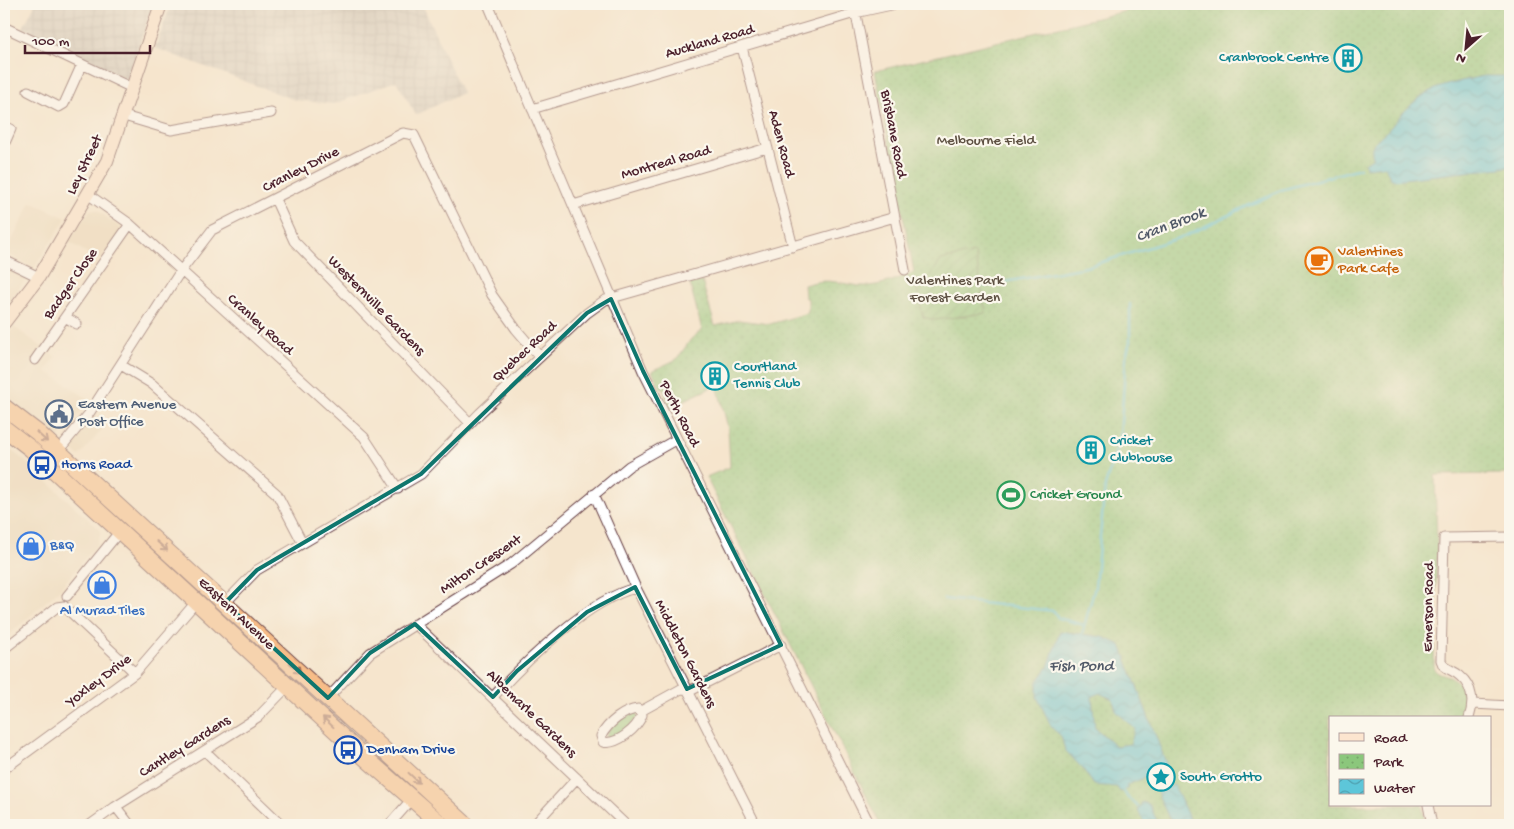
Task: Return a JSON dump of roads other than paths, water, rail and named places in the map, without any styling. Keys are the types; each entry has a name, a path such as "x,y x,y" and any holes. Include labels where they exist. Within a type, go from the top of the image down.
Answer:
{"highway":[{"name":"Eastern Avenue","path":"4,407 58,451 466,825"},
{"path":"4,417 15,426 30,448"},
{"name":"Eastern Avenue","path":"4,428 30,448 289,685 361,754 442,825"}],"street":[{"name":"Ley Street","path":"4,323 39,277 89,195 107,161 161,4"},
{"name":"Perth Road","path":"488,4 643,372 870,825"},
{"name":"Auckland Road","path":"532,109 742,47 855,8 896,4"},
{"name":"Brisbane Road","path":"855,8 905,270"},
{"path":"4,29 132,88"},
{"name":"Aden Road","path":"742,47 793,246"},
{"path":"28,91 59,107 64,104 82,64"},
{"path":"124,116 172,130 272,113"},
{"path":"4,126 11,130 4,145"},
{"name":"Cranley Drive","path":"58,451 88,415 180,272 212,230 403,133 409,132 414,135 492,295 516,329 540,357"},
{"name":"Montreal Road","path":"573,205 767,148"},
{"name":"Cranley Road","path":"89,195 130,224 180,272 364,437 398,489"},
{"name":"Westernville Gardens","path":"275,199 294,241 470,424"},
{"name":"Quebec Road","path":"225,604 254,572 302,542 398,489 421,474 540,357 587,313 605,300 895,217"},
{"name":"Badger Close","path":"35,360 130,224"},
{"path":"4,260 39,277"},
{"path":"65,317 77,324"},
{"path":"121,365 152,384 277,494 302,542"},
{"name":"Milton Crescent","path":"328,698 370,653 511,564 629,466 677,440"},
{"name":"Middleton Gardens","path":"594,494 636,588 756,825"},
{"path":"67,596 120,531"},
{"name":"Emerson Road","path":"1473,704 1467,684 1461,676 1446,668 1441,660 1444,538 1510,537"},
{"path":"494,697 517,671 587,612 610,598 636,588"},
{"name":"Yoxley Drive","path":"4,769 135,673 197,601"},
{"path":"4,649 57,607 64,606 135,673"},
{"name":"Albemarle Gardens","path":"415,624 494,697 626,825"},
{"path":"641,711 639,722 628,733 612,742 603,742 601,736 604,731 617,719 635,709 641,711 681,689 687,690 708,682 781,645"},
{"name":"Cantley Gardens","path":"90,825 258,717 289,685"},
{"path":"1470,716 1473,704 1510,706"},
{"path":"206,751 282,825"},
{"path":"534,825 577,778"},
{"path":"389,825 412,799"},
{"path":"1428,806 1432,825"},
{"path":"116,807 130,825"}],"water":[{"path":"1484,76 1510,76 1510,167 1394,180 1390,178 1385,166 1366,168 1365,163 1372,158 1373,144 1422,96 1443,86"},
{"name":"Fish Pond","path":"1060,631 1103,637 1121,645 1168,768 1127,785 1127,789 1120,792 1117,787 1094,785 1083,769 1065,750 1061,736 1052,728 1037,697 1037,682 1048,667","holes":["1099,693 1113,699 1116,711 1135,729 1130,744 1116,746 1095,728 1092,697"]},
{"path":"1174,785 1192,825 1172,825 1157,792"},
{"path":"1142,802 1149,804 1159,825 1145,825 1138,810"}],"waterway":[{"name":"Cran Brook","path":"983,286 1086,267 1185,236 1281,190 1360,168"},
{"path":"1082,634 1095,587 1105,486 1120,437 1126,356 1130,342 1130,304"},
{"path":"944,599 1054,611 1058,618 1084,625"},
{"path":"1123,790 1128,798 1138,806"}],"place":[{"name":"Cranbrook Centre","path":"1348,58"},
{"name":"Valentines Park Cafe","path":"1319,261"},
{"name":"Courtland Tennis Club","path":"715,376"},
{"name":"Eastern Avenue Post Office","path":"59,414"},
{"name":"Cricket Clubhouse","path":"1091,450"},
{"name":"Horns Road","path":"42,465"},
{"name":"Cricket Ground","path":"1011,495"},
{"name":"B&Q","path":"31,546"},
{"name":"Al Murad Tiles","path":"102,585"},
{"name":"Denham Drive","path":"348,750"},
{"name":"South Grotto","path":"1161,777"}],"park label":[{"name":"Melbourne Field","path":"986,141"},
{"name":"Valentines Park Forest Garden","path":"955,290"}]}
